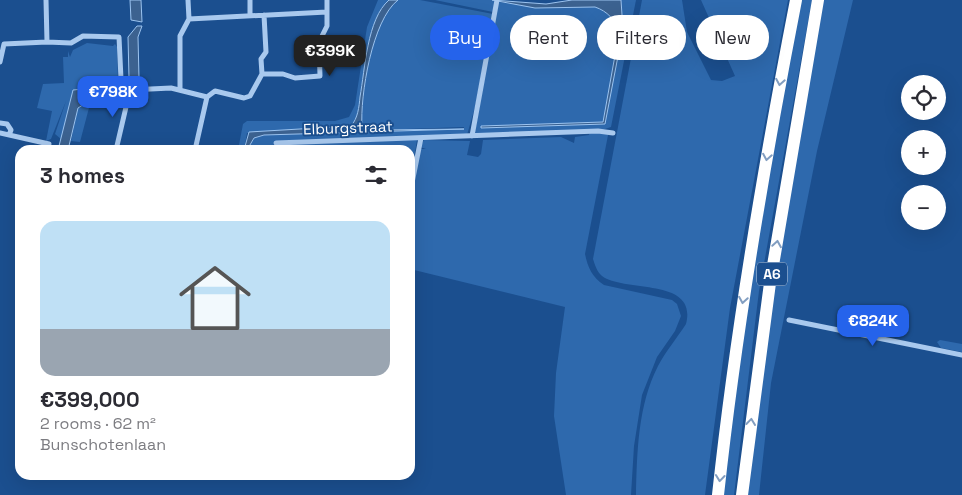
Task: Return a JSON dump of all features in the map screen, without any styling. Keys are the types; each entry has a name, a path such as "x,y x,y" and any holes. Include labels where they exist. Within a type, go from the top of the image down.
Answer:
{"highway":[{"name":"A6","path":"718,495 731,380 753,234 796,0"},
{"name":"A6","path":"742,495 767,302 818,0"}],"street":[{"path":"46,0 47,42"},
{"path":"180,90 180,36 189,19 188,0"},
{"path":"250,0 250,16"},
{"path":"262,74 283,74 295,78 318,77 319,41 328,26 327,0"},
{"path":"472,136 497,1"},
{"path":"189,19 327,12"},
{"path":"195,145 207,97 215,91 244,98 250,96 262,74 261,59 266,52 264,15"},
{"path":"0,62 2,44 71,43 82,36 119,37 121,79 130,90"},
{"path":"130,90 180,90 207,97"},
{"path":"116,145 130,90"},
{"path":"0,123 7,124 11,130 10,135"},
{"path":"0,133 49,144"},
{"path":"572,133 573,139"},
{"name":"Elburgstraat","path":"276,143 613,133"},
{"path":"415,166 420,138"},
{"path":"789,320 962,355"}],"shaded area":[{"path":"130,0 141,0 142,22 131,20"},
{"path":"378,0 389,0 382,8 371,32 358,112 351,126 247,133 245,145 239,145 243,124 247,121 335,121 349,117 355,105 367,27"},
{"path":"389,0 398,0 389,10 381,24 369,59 363,97 362,127 377,130 464,129 264,135 254,138 250,145 245,145 249,132 351,126 358,112 371,32 382,8"},
{"path":"398,0 420,0 493,14 430,15 430,60 484,60 475,107 467,135 417,140 415,153 415,145 250,145 254,138 264,135 464,129 464,127 377,130 362,127 366,78 381,24 389,10"},
{"path":"435,0 492,0 495,1 493,12"},
{"path":"492,0 546,4 572,0 621,0 622,15 608,15 595,7 535,8"},
{"path":"621,0 636,0 633,15 622,15"},
{"path":"642,0 682,0 684,15 639,15"},
{"path":"701,0 788,0 730,308 705,495 636,495 638,446 646,397 651,381 664,355 686,324 687,309 681,299 671,293 613,281 602,276 597,270 593,259 631,60 686,60 686,26 687,32 696,50 696,60 701,60 711,80 722,81 735,76 728,60 769,60 769,15 708,15"},
{"path":"800,0 812,0 759,291 734,495 722,495 746,300"},
{"path":"822,0 853,0 817,151 771,383 759,495 745,495 764,333"},
{"path":"498,2 541,8 595,7 604,11 609,15 597,15 597,60 615,60 603,122 481,127 605,124 616,60 624,60 611,127 602,130 478,135 475,132 488,60 500,60 500,15 496,15"},
{"path":"137,26 142,26 138,37 139,78 129,78 128,37"},
{"path":"87,43 113,46 115,44 117,47 118,81 125,90 123,97 107,92 90,104 80,142 71,141 78,108 104,91 96,89 73,90 61,139 55,134 66,101 51,139 46,141 52,111 37,108 43,84 64,83 63,57 68,57 68,51 70,57 73,50"},
{"path":"614,60 617,60 605,124 481,128 481,126 603,122"},
{"path":"103,87 105,91 78,108 69,145 59,145 73,90"},
{"path":"609,130 585,254 589,268 596,279 604,285 672,300 677,304 681,316 675,331 657,357 642,395 634,446 631,495 566,495 554,416 556,373 565,307 415,270 415,175 420,149 426,149 420,147 424,140 470,141 467,155 478,157 481,154 483,140 561,137 574,143 575,137 589,135 590,131"},
{"path":"940,340 962,344 962,352 941,348 937,342"}]}
